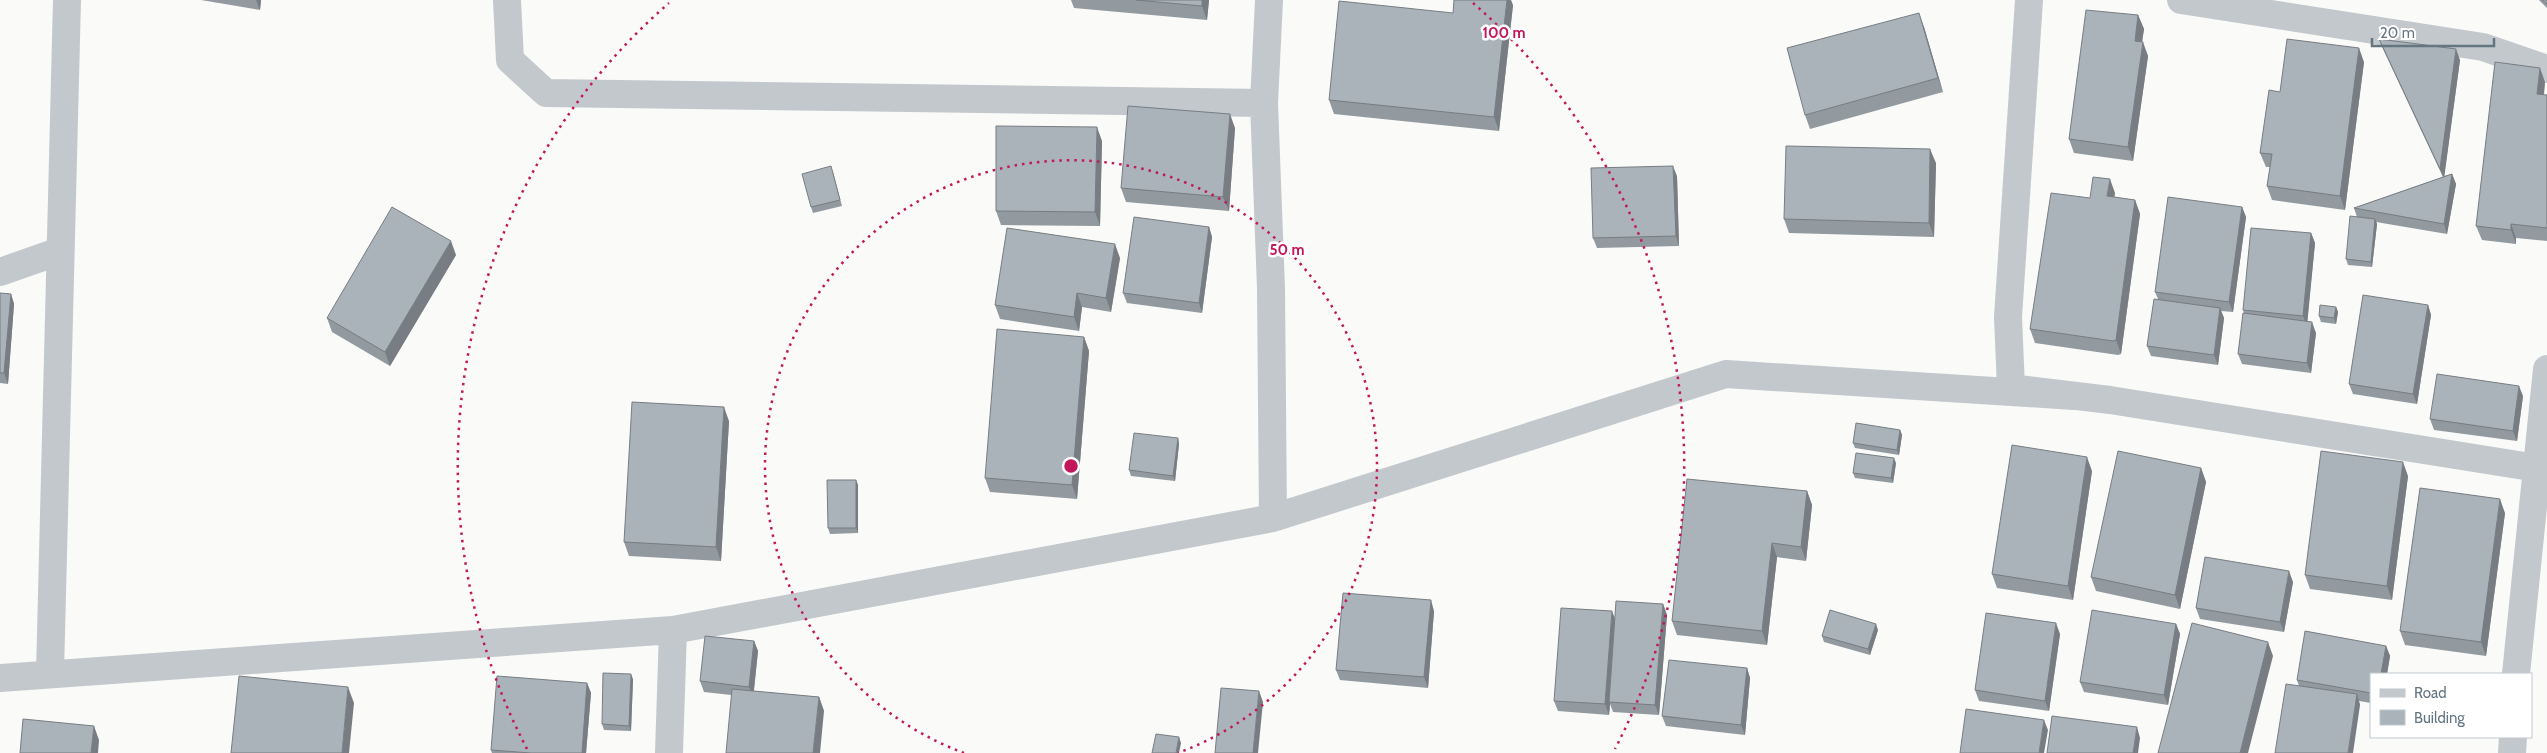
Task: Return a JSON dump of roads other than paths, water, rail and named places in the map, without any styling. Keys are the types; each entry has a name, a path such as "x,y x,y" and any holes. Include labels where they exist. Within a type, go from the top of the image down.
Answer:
{"street":[{"path":"50,673 66,0"},
{"path":"507,0 510,60 546,94 1264,103"},
{"path":"1270,0 1264,103 1272,288 1273,518"},
{"path":"2029,0 2008,317 2012,388 2537,468"},
{"path":"2181,0 2483,47 2547,69"},
{"path":"0,272 60,251"},
{"path":"2516,673 2547,369"},
{"path":"0,678 673,630 1273,518 1726,374 2074,396"},
{"path":"669,753 673,630"},
{"path":"2512,753 2513,738"}]}
